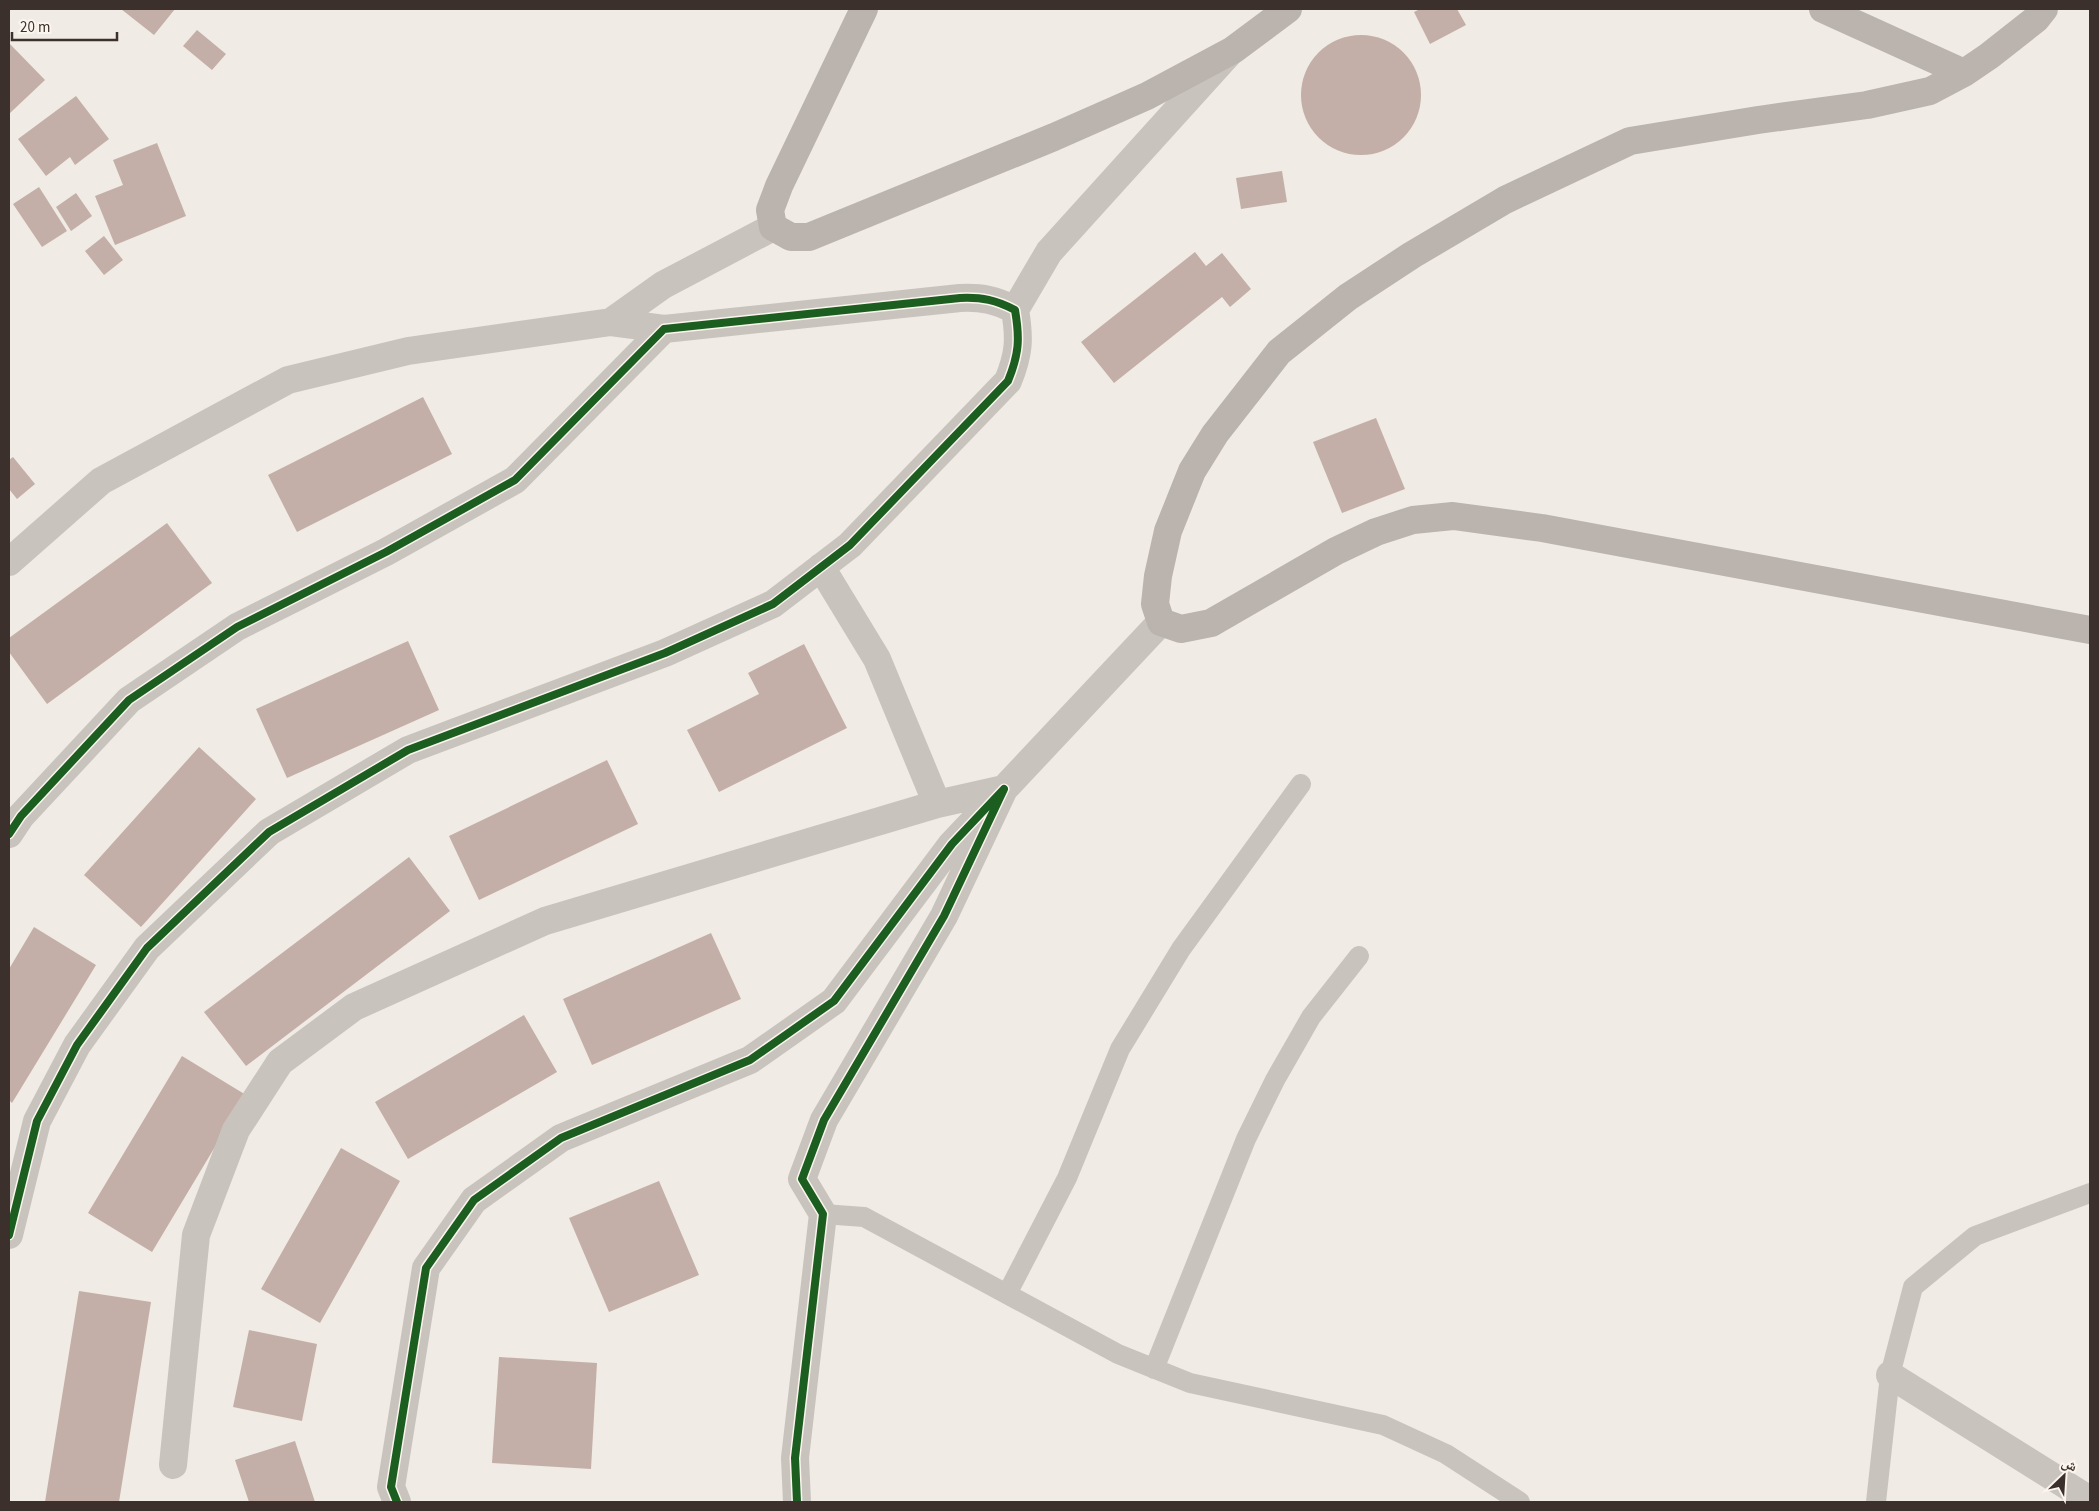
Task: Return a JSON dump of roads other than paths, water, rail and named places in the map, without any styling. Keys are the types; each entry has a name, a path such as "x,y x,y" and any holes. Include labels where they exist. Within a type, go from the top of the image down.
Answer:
{"main road":[{"path":"864,9 779,186 770,210 773,227 791,237 809,237 1063,133 1147,96 1233,50 1288,9"},
{"path":"1823,9 1964,73"},
{"path":"2044,9 2036,20 2011,40 1964,73 1930,91 1867,105 1758,120 1630,141 1505,200 1412,255 1348,297 1279,352 1215,434 1192,471 1168,531 1158,576 1155,604 1161,622 1181,629 1211,623 1336,551 1376,532 1413,520 1453,516 1542,528 2090,630"}],"street":[{"path":"9,1235 37,1121 77,1045 147,948 269,832 408,750 665,653 773,604 850,545 1008,381 1017,359 1019,333 1015,310 1049,252 1233,50"},
{"path":"611,322 663,285 773,227"},
{"path":"9,562 101,481 288,380 408,351 611,322 664,329 982,297 999,302 1015,310"},
{"path":"9,834 21,816 129,700 237,627 386,552 515,480 664,329"},
{"path":"822,567 877,659 937,804"},
{"path":"397,1502 391,1486 426,1268 474,1200 562,1138 750,1060 834,1001 952,844 1161,622"},
{"path":"173,1465 196,1235 236,1130 280,1062 354,1007 545,921 937,804 1004,789"},
{"path":"797,1502 795,1458 823,1214 802,1179 824,1120 944,916 1004,789"},
{"path":"1890,1375 2090,1500"}],"lane":[{"path":"1007,1294 1067,1178 1120,1049 1181,949 1301,784"},
{"path":"1154,1369 1246,1139 1274,1080 1311,1017 1359,956"},
{"path":"1876,1502 1890,1375 1913,1287 1975,1236 2090,1193"},
{"path":"823,1214 864,1217 1118,1354 1190,1383 1383,1425 1446,1454 1520,1502"}]}
